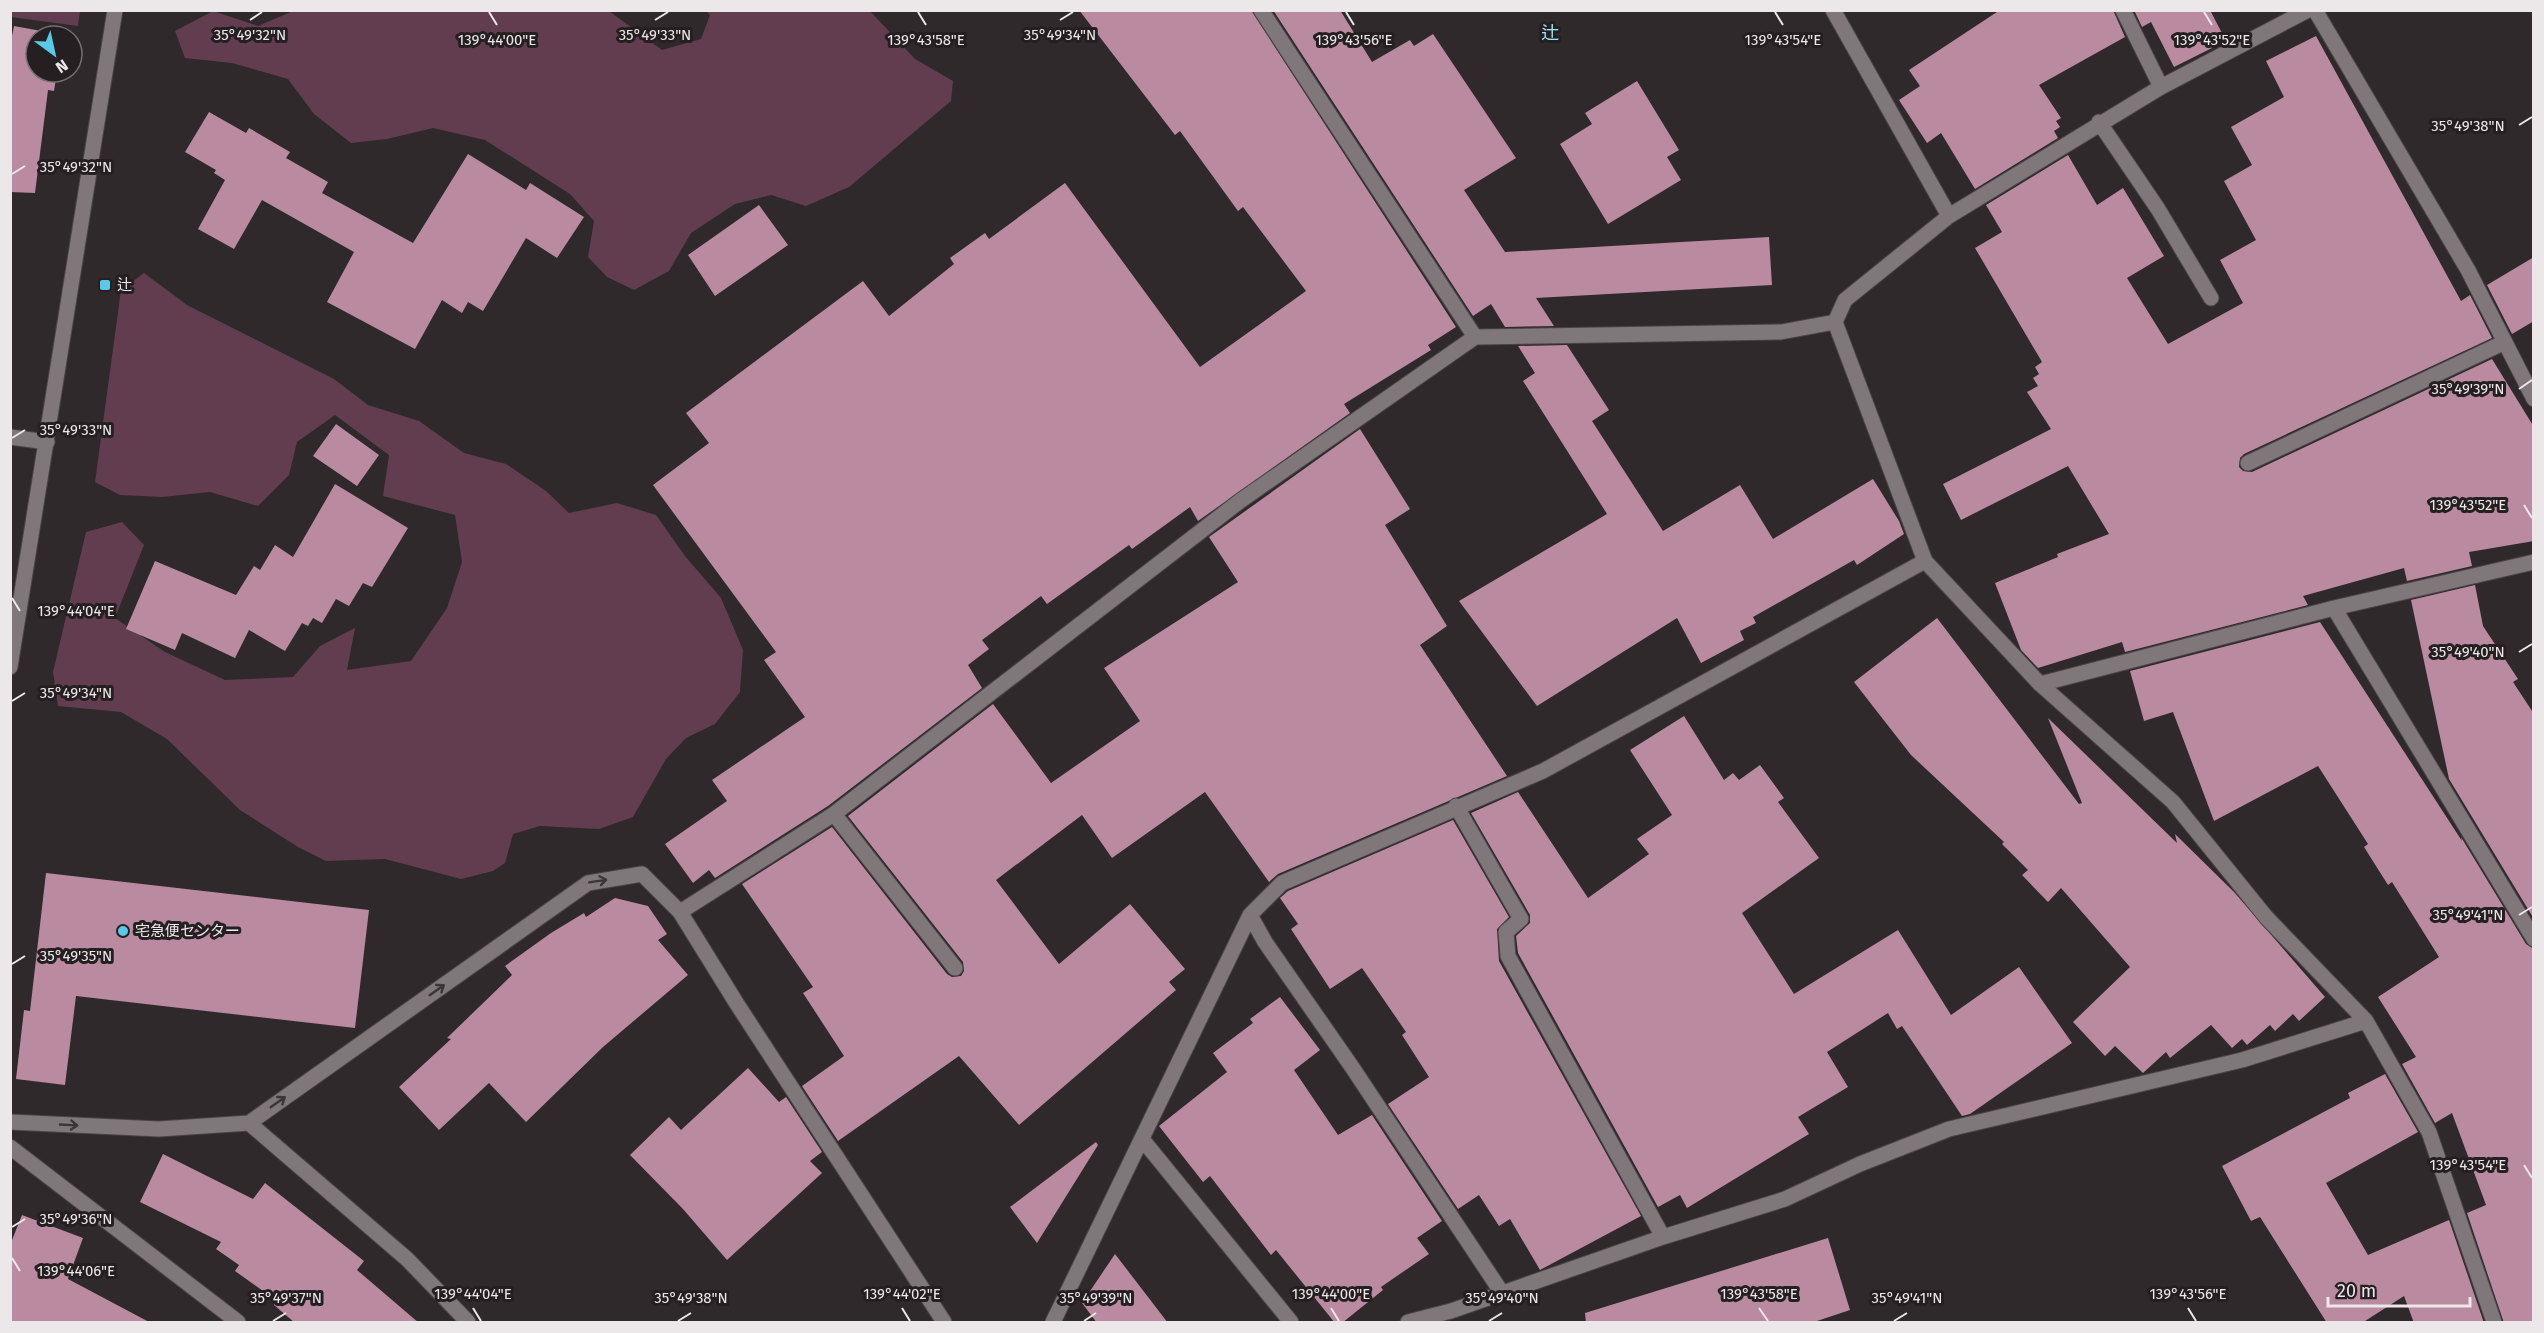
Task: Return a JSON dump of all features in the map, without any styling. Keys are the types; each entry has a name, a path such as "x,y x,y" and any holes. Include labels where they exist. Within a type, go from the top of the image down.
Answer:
{"street":[{"path":"10,667 115,10"},
{"path":"1261,10 1475,337"},
{"path":"1833,10 1949,216"},
{"path":"2123,10 2161,87"},
{"path":"2308,10 2099,122 1949,216 1845,300 1835,322 1925,561 2040,684 2173,802 2266,917 2366,1021 2430,1132 2494,1323"},
{"path":"2315,10 2468,270 2534,399"},
{"path":"2099,122 2158,209 2211,298"},
{"path":"680,912 834,814 1240,501 1475,337 1781,332 1835,322"},
{"path":"2248,463 2505,342"},
{"path":"10,437 47,442"},
{"path":"1053,1323 1250,915 1282,883 1456,806 1543,771 1925,561"},
{"path":"2040,684 2334,608 2534,561"},
{"path":"2334,608 2534,939"},
{"path":"1456,806 1521,919 1506,932 1508,956 1663,1236"},
{"path":"834,814 955,968"},
{"path":"10,1122 159,1129 249,1123 588,883 642,874 680,912 944,1323"},
{"path":"1250,915 1265,942 1352,1067 1502,1293"},
{"path":"1408,1323 1502,1293 1663,1236 1785,1199 1860,1164 1949,1129 2242,1060 2366,1021"},
{"path":"249,1123 406,1258 468,1323"},
{"path":"1142,1139 1291,1323"},
{"path":"10,1147 238,1323"}],"shaded area":[{"path":"11,10 80,10 78,24 11,17"},
{"path":"213,11 258,26 293,11 609,11 662,50 701,39 710,15 706,11 870,11 915,59 953,81 951,101 849,187 806,206 771,195 735,204 691,233 669,271 634,290 607,277 588,257 594,221 570,194 485,140 433,128 387,139 351,143 314,114 288,79 232,63 185,58 175,31"},
{"path":"144,273 187,305 334,379 368,405 419,421 464,453 506,464 546,491 569,513 617,503 656,515 685,556 721,598 743,650 740,692 715,724 686,738 666,759 633,817 599,829 540,826 513,834 505,863 493,871 461,879 385,859 326,861 298,847 240,810 167,739 121,712 58,706 53,672 86,532 122,522 144,545 115,618 165,652 225,680 293,677 320,646 355,628 347,670 411,661 447,608 462,562 455,515 383,496 389,455 335,415 297,442 289,475 258,506 210,492 162,497 120,495 95,482 121,290"}],"building":[{"path":"1079,10 1251,10 1456,327 1428,345 1431,350 1344,404 1350,413 1198,521 1190,507 1132,549 1129,545 1047,604 1041,596 982,640 989,649 968,665 982,688 828,806 715,878 709,870 693,883 665,844 727,801 712,780 805,717 764,660 776,652 653,485 709,443 686,413 863,281 889,316 954,264 950,258 985,233 989,239 1065,183 1200,367 1306,291 1243,207 1238,211 1180,131 1175,135"},
{"path":"1273,10 1340,10 1372,62 1410,40 1414,46 1433,34 1516,158 1464,190 1505,252 1769,237 1772,285 1536,298 1554,326 1505,327 1491,304 1473,316"},
{"path":"2000,10 2113,10 2125,37 2039,85 2061,118 2056,121 2060,127 2054,131 2058,138 1975,189 1941,133 1927,143 1899,100 1920,86 1909,70"},
{"path":"2134,10 2210,10 2226,41 2174,67 2151,22 2142,27"},
{"path":"14,26 24,28 24,84 55,84 54,91 48,90 35,193 10,192 10,46"},
{"path":"2316,36 2461,301 2470,295 2492,338 2244,454 2240,458 2239,467 2243,471 2252,472 2492,359 2534,427 2534,541 2469,552 2472,566 2407,581 2404,568 2303,596 2308,605 2125,652 2122,642 2038,668 2021,650 1995,583 2058,557 2057,554 2109,534 2068,466 1961,520 1943,484 2051,429 2027,392 2038,386 2033,378 2039,374 2035,367 2042,362 1975,248 2002,232 1986,205 2068,155 2097,205 2123,188 2164,256 2127,278 2168,344 2243,303 2220,260 2256,240 2224,181 2252,165 2231,127 2284,97 2266,61"},
{"path":"1637,81 1679,150 1667,157 1681,180 1608,224 1560,144 1592,124 1585,113"},
{"path":"209,112 246,133 249,128 290,152 286,158 328,182 322,193 413,243 468,154 526,190 530,183 584,217 557,258 526,238 483,311 468,302 462,313 442,300 415,349 327,302 354,252 262,200 234,249 198,229 225,180 214,173 216,170 185,152"},
{"path":"759,205 788,245 715,296 688,255"},
{"path":"2534,257 2534,321 2512,334 2487,285"},
{"path":"1567,345 1609,410 1592,421 1663,531 1740,485 1773,539 1873,479 1899,521 1904,534 1857,565 1854,560 1753,617 1756,623 1740,631 1744,640 1701,663 1677,618 1537,706 1459,601 1607,514 1523,381 1535,373 1518,346"},
{"path":"336,424 379,455 357,486 313,456"},
{"path":"1360,429 1410,509 1385,525 1447,626 1420,645 1507,776 1278,874 1269,882 1205,792 1112,858 1082,815 996,880 1059,964 1130,904 1185,969 1169,982 1176,990 1019,1125 959,1056 838,1141 802,1086 844,1056 803,993 813,987 742,884 832,827 947,974 952,977 961,976 964,971 963,962 848,816 993,704 1051,783 1140,721 1104,668 1238,582 1209,537"},
{"path":"335,484 408,528 372,587 363,583 349,606 336,599 322,623 313,618 308,626 302,623 285,651 249,630 235,658 182,633 175,650 126,629 155,561 236,595 254,566 260,570 275,545 293,557"},
{"path":"2475,585 2483,626 2518,679 2513,682 2534,714 2534,919 2449,779 2411,600"},
{"path":"1937,618 2079,804 2082,803 2048,718 2177,843 2175,834 2234,892 2325,997 2299,1021 2293,1014 2275,1031 2270,1025 2247,1045 2242,1039 2232,1048 2211,1025 2170,1058 2166,1052 2143,1073 2115,1046 2105,1056 2073,1022 2130,967 2061,888 2048,902 2022,875 2028,870 2002,844 2004,842 1911,755 1854,682"},
{"path":"2320,622 2462,841 2461,837 2526,944 2534,949 2534,1323 2504,1323 2467,1213 2486,1205 2452,1113 2435,1123 2402,1064 2416,1057 2378,997 2439,957 2392,882 2388,885 2364,847 2368,844 2318,766 2214,821 2173,712 2144,721 2130,671"},
{"path":"1684,716 1724,780 1733,773 1739,780 1760,765 1784,798 1778,802 1819,858 1742,913 1794,994 1898,930 1951,1015 2019,967 2072,1043 1970,1114 1962,1116 1902,1026 1897,1029 1888,1013 1827,1052 1848,1087 1798,1117 1809,1134 1687,1208 1680,1195 1658,1207 1518,953 1516,936 1530,923 1530,915 1471,813 1518,792 1588,898 1649,854 1637,839 1672,815 1630,750"},
{"path":"1453,820 1509,917 1497,929 1499,961 1641,1216 1540,1270 1510,1219 1499,1226 1479,1195 1458,1209 1388,1104 1429,1077 1402,1035 1406,1032 1362,968 1330,989 1291,929 1298,924 1280,898 1288,891"},
{"path":"46,873 369,910 355,1028 76,996 65,1085 16,1079 24,1010 30,1011"},
{"path":"615,898 648,906 667,934 658,940 688,975 603,1047 526,1122 489,1083 439,1130 399,1087 451,1039 447,1038 512,975 505,966 551,933 584,913 586,917"},
{"path":"1280,997 1320,1050 1294,1070 1338,1135 1372,1115 1442,1221 1417,1238 1429,1254 1381,1287 1383,1290 1342,1323 1335,1323 1276,1250 1271,1255 1210,1176 1203,1182 1159,1126 1227,1072 1213,1053 1253,1023 1250,1019"},
{"path":"748,1068 779,1102 786,1097 822,1152 810,1161 822,1173 727,1260 683,1209 630,1155 669,1117 681,1130"},
{"path":"2385,1074 2418,1132 2326,1183 2368,1255 2449,1220 2484,1323 2414,1323 2404,1296 2362,1323 2327,1323 2260,1217 2251,1221 2222,1166 2350,1098 2348,1093"},
{"path":"1096,1142 1098,1145 1037,1243 1010,1207"},
{"path":"163,1154 253,1199 265,1183 364,1261 357,1270 419,1323 295,1323 274,1305 277,1301 235,1271 239,1265 216,1249 221,1242 140,1202"},
{"path":"22,1215 83,1238 68,1279 151,1323 10,1323 10,1245"},
{"path":"1828,1238 1850,1310 1811,1323 1586,1323 1585,1313"},
{"path":"1115,1254 1168,1323 1097,1323 1082,1303"}],"place":[{"name":"辻","path":"105,285"},
{"name":"宅急便センター","path":"123,931"}],"district":[{"name":"辻","path":"1550,33"}]}
